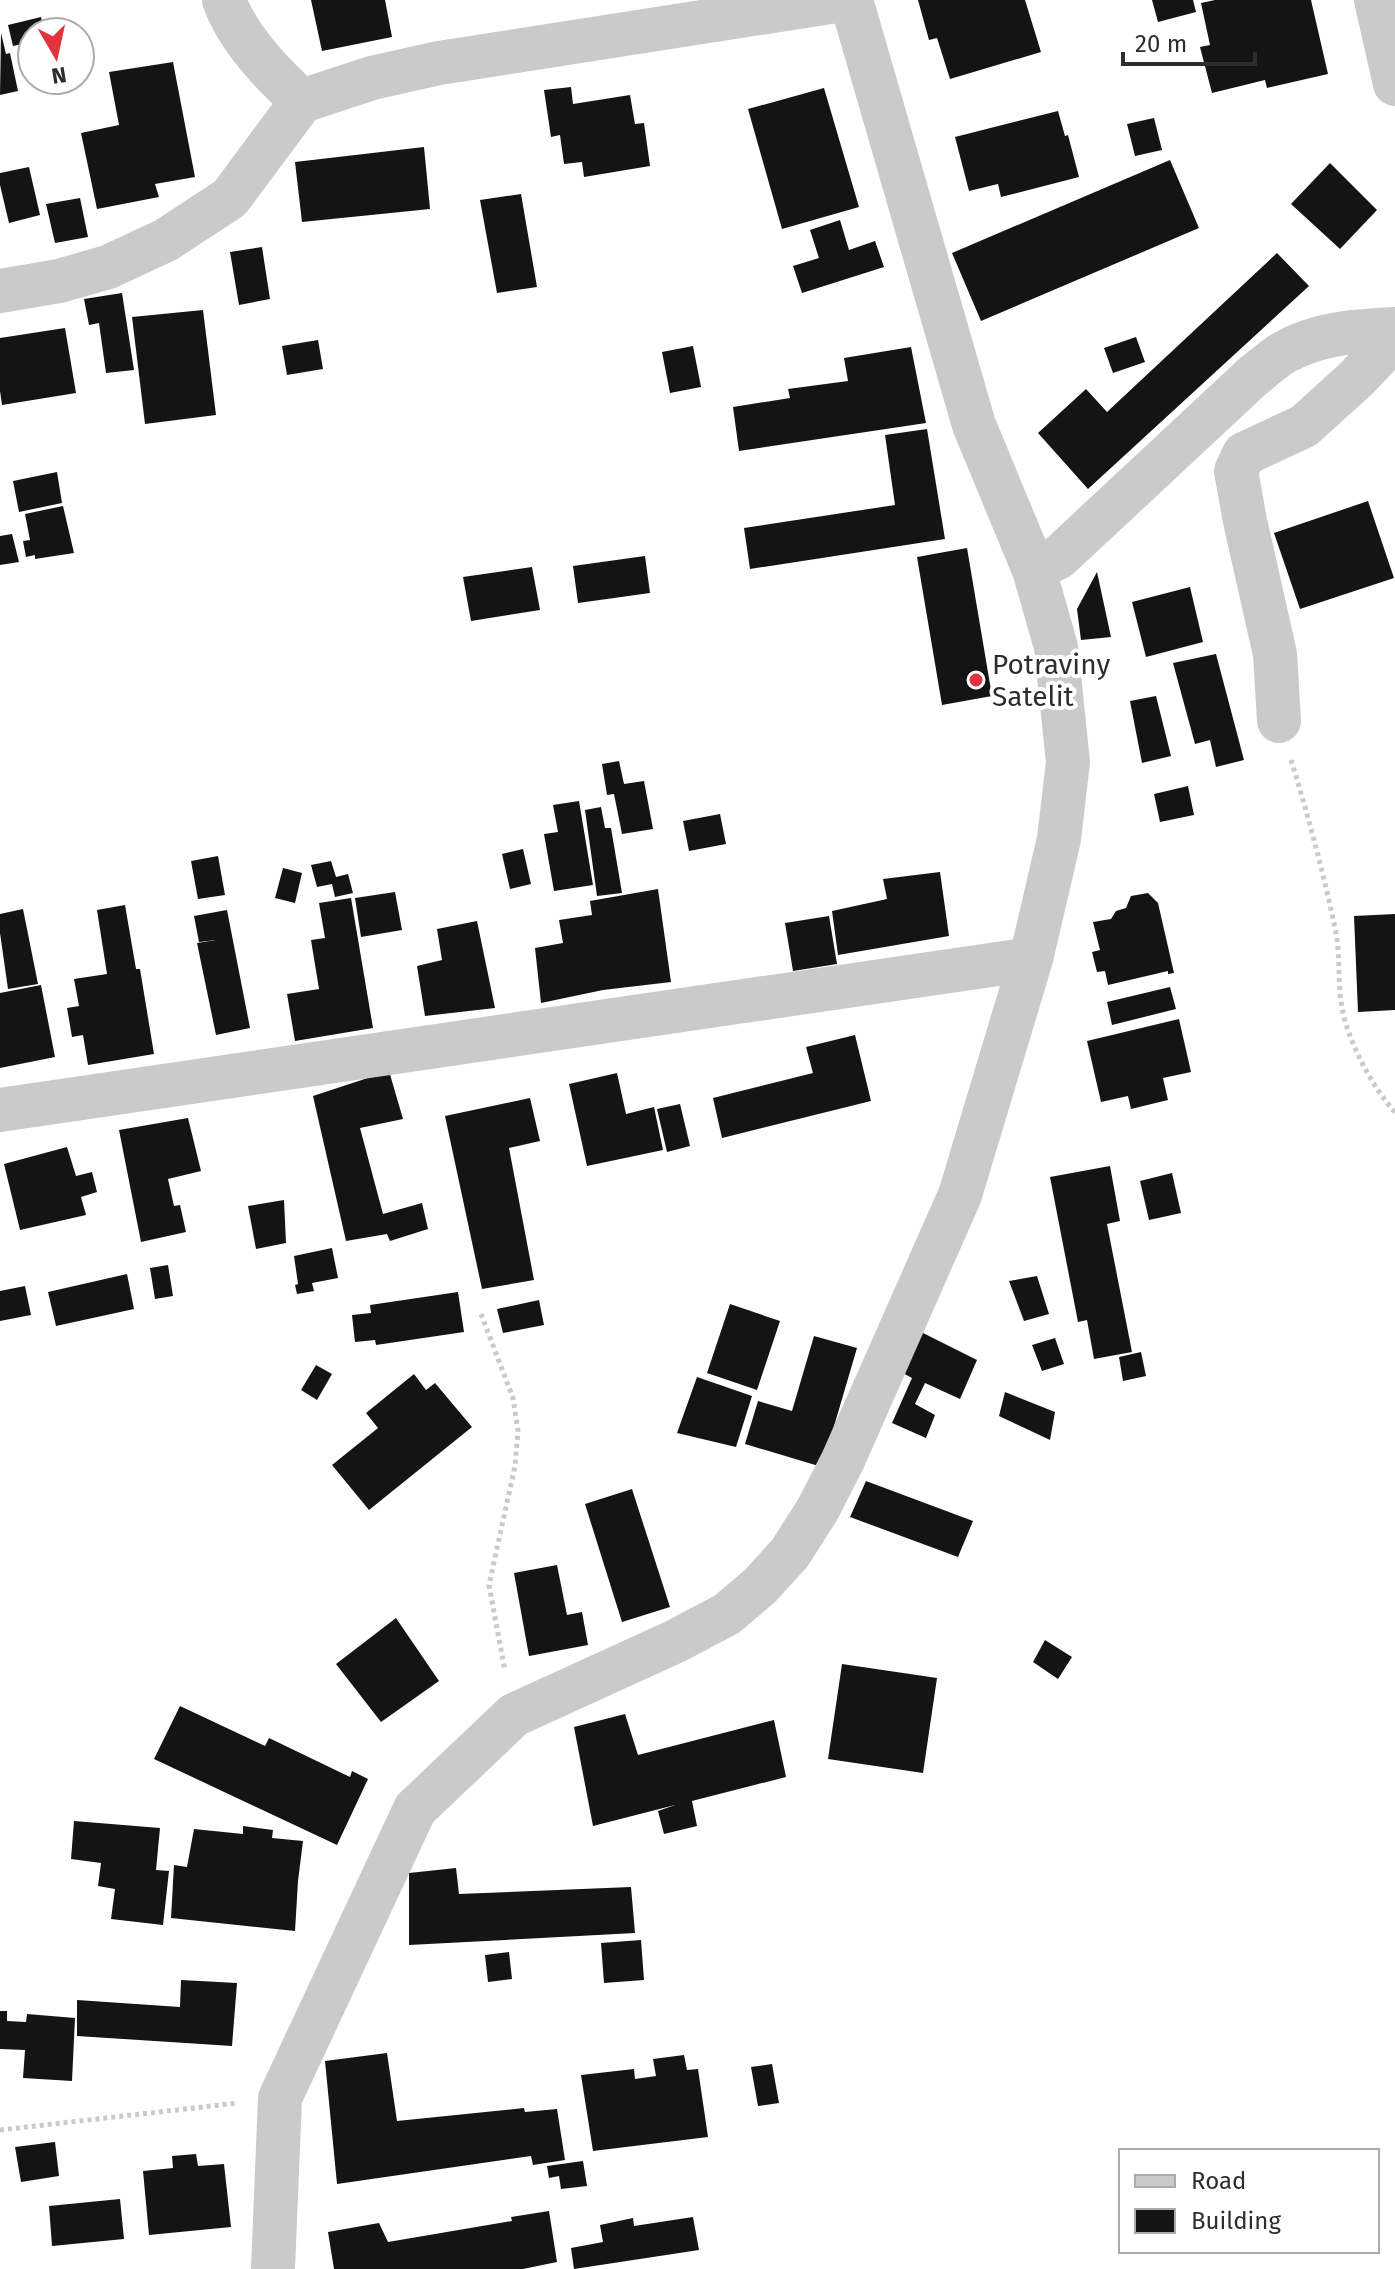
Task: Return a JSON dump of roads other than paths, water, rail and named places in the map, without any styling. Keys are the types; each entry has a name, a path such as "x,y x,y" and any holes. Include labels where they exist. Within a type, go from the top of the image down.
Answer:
{"street":[{"path":"224,0 230,16 271,74 302,101"},
{"path":"0,291 59,281 108,267 166,240 230,198 302,101 372,78 439,63 843,0"},
{"path":"273,2269 280,2098 415,1809 514,1715 676,1641 727,1614 760,1586 790,1553 818,1509 843,1460 960,1195 1031,959 1059,839 1068,762 1056,647 1034,570 974,425 851,0"},
{"path":"1376,0 1395,84"},
{"path":"1034,570 1059,557 1252,377 1281,354 1310,340 1342,332 1395,329"},
{"path":"1279,721 1275,654 1236,471 1244,454 1304,426 1395,338"},
{"path":"0,1110 1031,959"}],"place":[{"name":"Potraviny Satelit","path":"976,680"}]}
